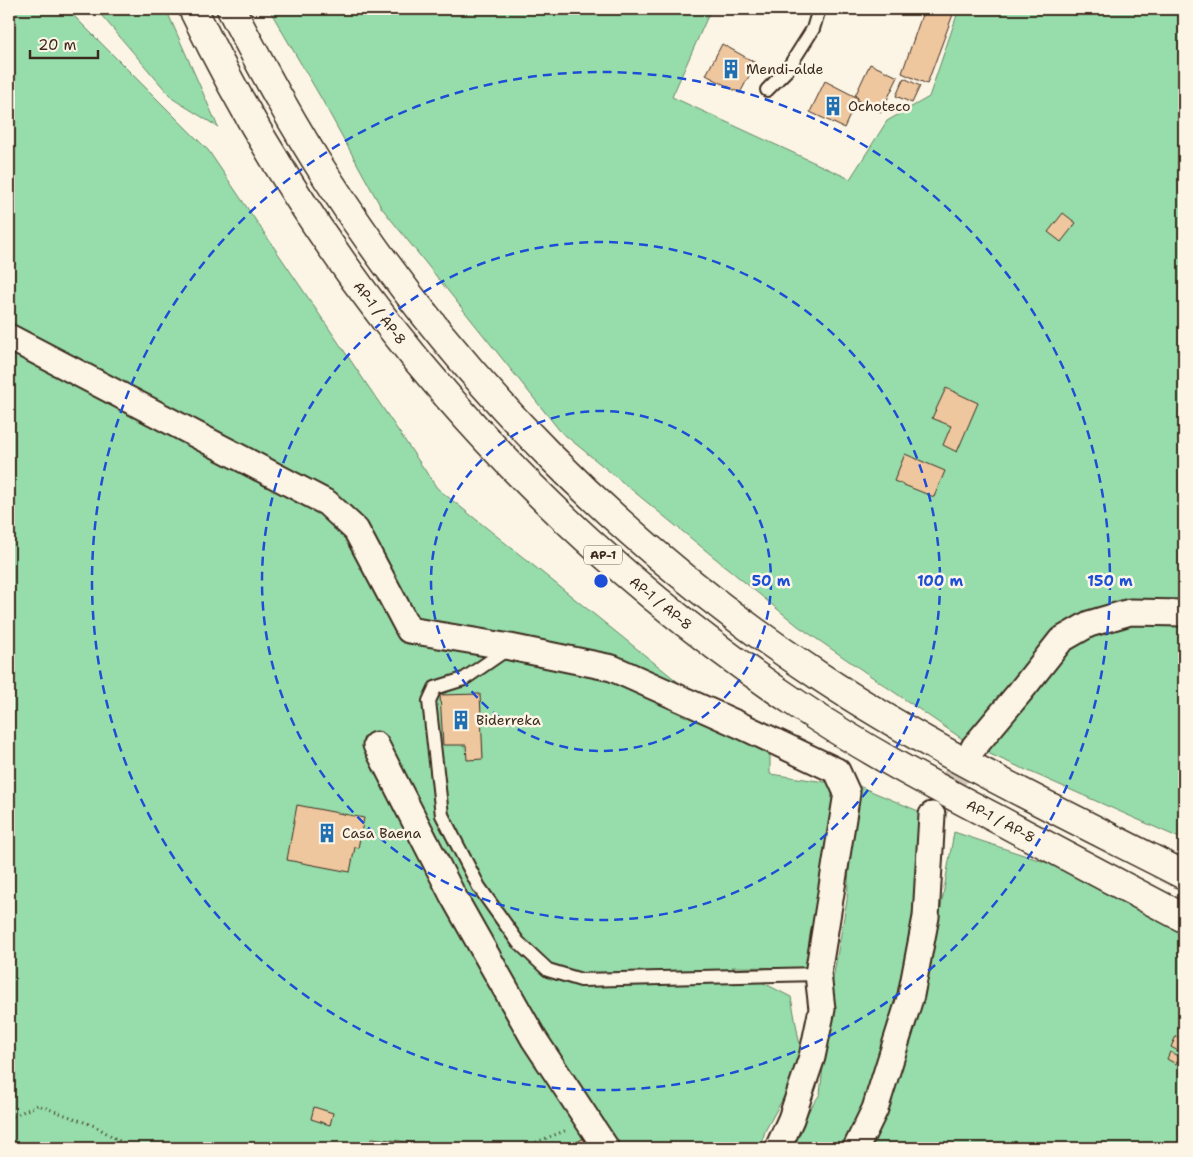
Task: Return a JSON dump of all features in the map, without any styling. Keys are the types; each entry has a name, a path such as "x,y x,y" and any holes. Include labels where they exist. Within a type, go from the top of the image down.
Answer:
{"highway":[{"name":"AP-1 / AP-8","path":"193,9 220,64 259,134 300,201 392,330 442,392 496,450 603,554 679,618 734,660 866,748 935,787 1184,918"},
{"name":"AP-1","path":"232,9 289,117 374,247 468,369 575,482 692,584 754,632 818,676 952,756 1184,875"}],"street":[{"path":"9,337 327,503 356,530 409,630 510,647 612,668 837,771 847,793 818,974 822,1009 812,1057 791,1119 778,1148"},
{"path":"974,747 1061,640 1089,624 1130,612 1184,612"},
{"path":"376,745 452,894 529,1031 606,1148"},
{"path":"856,1148 875,1109 911,995 926,917 932,815"}],"lane":[{"path":"767,90 788,70 813,29 819,9"},
{"path":"510,647 464,679 435,688 429,702 442,814 479,887 518,942 548,970 581,980 818,974"}],"path":[{"path":"9,1118 38,1105 95,1126 131,1148"},
{"path":"528,1148 534,1143 588,1122"}],"green space":[{"path":"9,9 67,9 208,150 437,488 770,756 770,774 832,783 832,812 809,968 732,967 791,997 803,1062 765,1131 760,1148 9,1148"},
{"path":"96,9 166,9 218,127 173,99"},
{"path":"269,9 711,9 672,97 850,179 887,121 929,97 959,9 1184,9 1184,840 974,747 798,626 560,431 381,207"},
{"path":"854,784 923,813 905,980 866,1107 845,1148 784,1148 820,1094 832,985 847,900"},
{"path":"954,832 1075,872 1184,927 1184,1148 869,1148 884,1118 930,970"}],"building":[{"path":"924,9 955,9 927,84 902,73"},
{"name":"Mendi-alde","path":"722,44 756,63 740,93 706,75"},
{"path":"870,64 898,77 881,112 857,100 858,98 855,96"},
{"path":"904,78 920,86 912,103 896,96"},
{"name":"Ochoteco","path":"825,81 858,98 844,128 810,112"},
{"path":"1063,213 1076,223 1061,242 1048,232"},
{"path":"946,388 978,403 957,452 943,445 951,426 932,418"},
{"path":"905,454 945,471 934,497 894,481"},
{"name":"Biderreka","path":"480,694 483,759 467,760 466,745 443,745 440,695"},
{"name":"Casa Baena","path":"297,805 364,818 358,848 355,847 350,872 287,860"},
{"path":"1176,1036 1184,1041 1184,1054 1171,1047"},
{"path":"1170,1052 1180,1057 1176,1064 1167,1059"},
{"path":"314,1107 333,1113 330,1125 311,1119"},
{"path":"589,1135 597,1148 567,1148"},
{"path":"372,1138 416,1143 415,1148 370,1148"}],"tunnel":[{"path":"932,815 974,747"}],"place":[{"name":"Mendi-alde","path":"731,69"},
{"name":"Ochoteco","path":"833,106"},
{"name":"Biderreka","path":"461,720"},
{"name":"Casa Baena","path":"327,833"}]}
